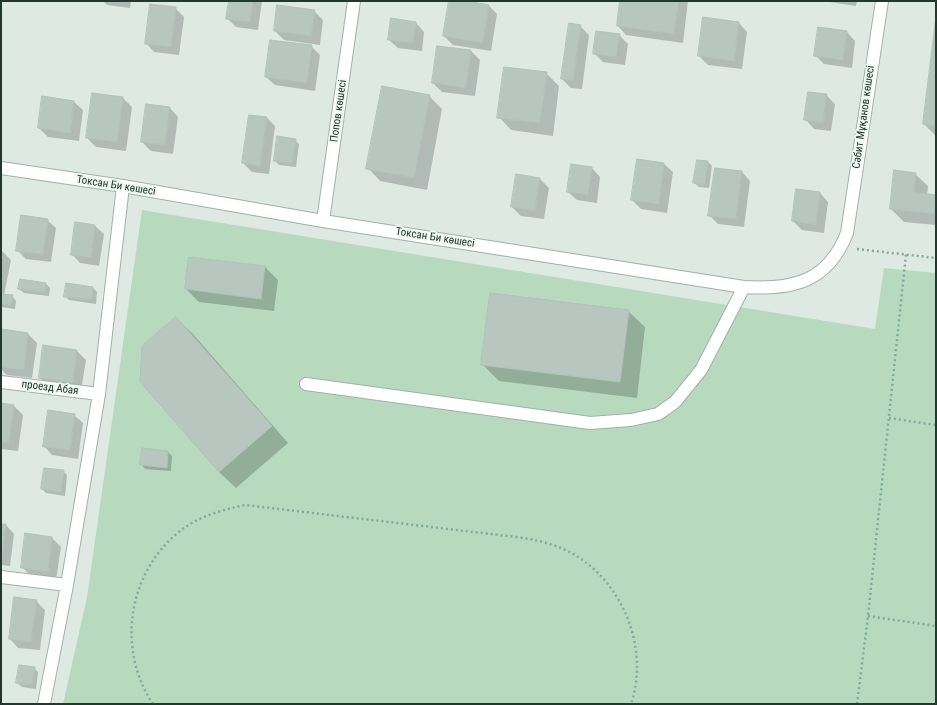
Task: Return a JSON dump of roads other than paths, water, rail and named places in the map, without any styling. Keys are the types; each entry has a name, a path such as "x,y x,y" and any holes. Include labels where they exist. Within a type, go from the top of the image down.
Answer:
{"street":[{"name":"Попов көшесі","path":"323,221 354,1"},
{"name":"Сәбит Мұқанов көшесі","path":"847,233 882,1"},
{"name":"Токсан Би көшесі","path":"1,168 123,186 323,221 744,287 783,287 802,282 818,273 835,256 842,247 847,233"},
{"path":"44,704 67,585 99,394 123,186"},
{"path":"306,384 590,423 631,420 658,414 675,402 701,370 744,287"},
{"name":"проезд Абая","path":"1,382 99,394"},
{"path":"1,577 67,585"}]}
